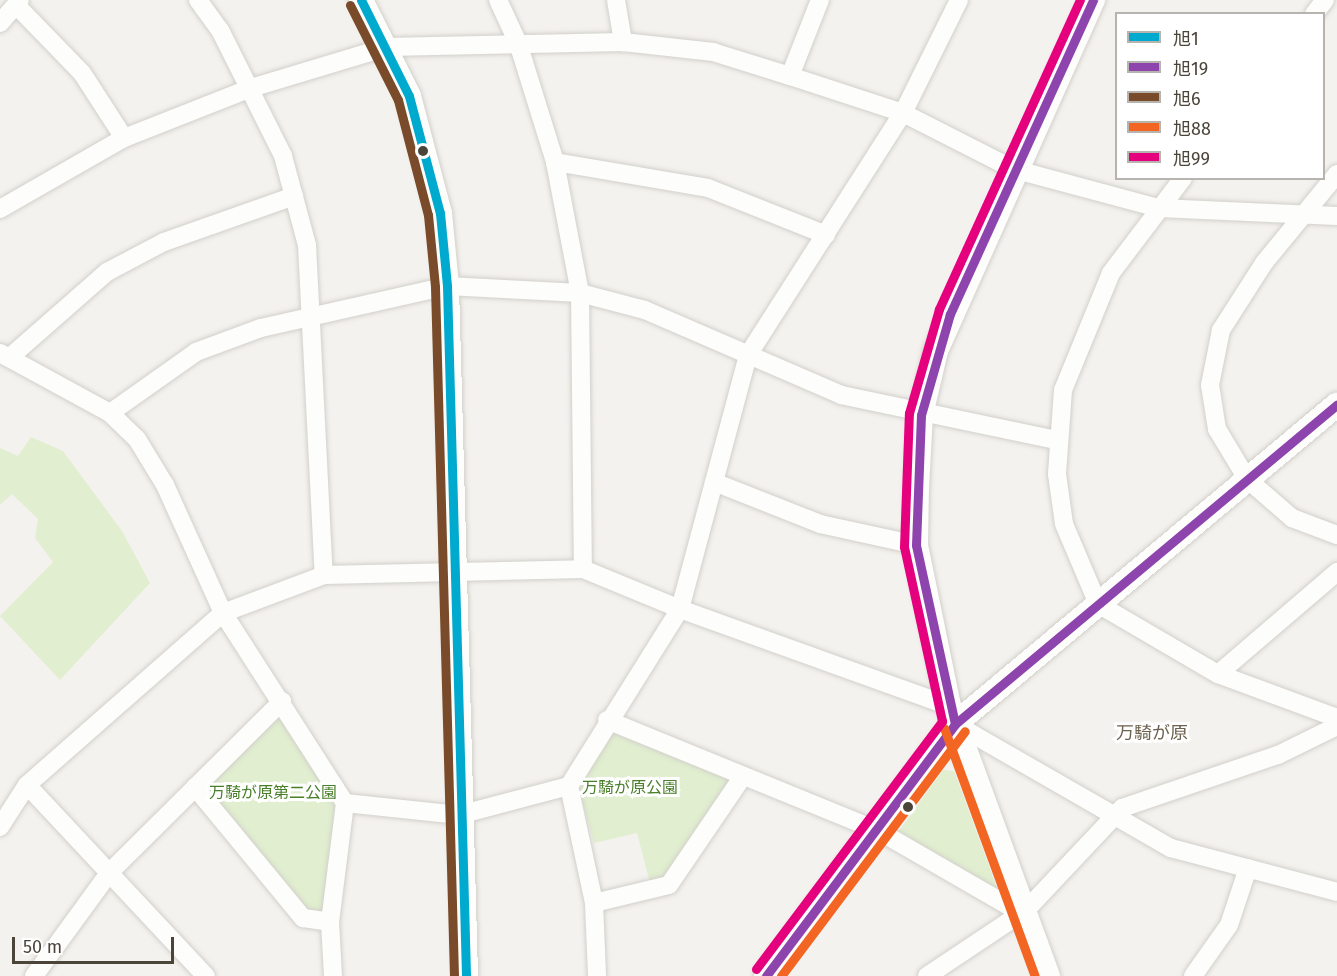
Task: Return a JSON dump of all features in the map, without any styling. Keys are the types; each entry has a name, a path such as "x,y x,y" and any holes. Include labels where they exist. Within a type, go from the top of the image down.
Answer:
{"street":[{"path":"198,0 251,88 294,196 314,315 324,575"},
{"path":"361,0 387,47 409,96 440,213 447,286 459,815 466,976"},
{"path":"498,0 518,44 555,162 580,293 583,569"},
{"path":"616,0 622,42"},
{"path":"790,76 820,0"},
{"path":"597,976 594,903 569,786 607,720 680,609 748,355 903,113 959,0"},
{"path":"1048,976 952,715 916,545 921,416 950,314 1013,169 1061,78 1092,0"},
{"path":"1316,12 1325,0"},
{"path":"0,23 19,3 82,73 124,138"},
{"path":"0,209 124,138 251,88 387,47 622,42 713,52 903,113 1013,169 1159,208 1307,212 1337,216"},
{"path":"555,162 708,188 826,235"},
{"path":"1337,174 1264,263 1221,330 1210,386 1217,429 1247,479 1292,518 1337,535"},
{"path":"1181,180 1110,273 1092,312 1063,390 1056,440 1064,524 1098,604 1218,674 1337,718"},
{"path":"294,196 164,242 106,272 4,356 110,413 137,439 165,485 223,613 282,701 345,802 330,922 333,976"},
{"path":"110,413 196,352 314,315 447,286 580,293 645,310 841,395 921,416 1056,440"},
{"path":"766,976 877,830 952,715 1098,604 1337,405"},
{"path":"714,482 820,524 916,545"},
{"path":"0,827 27,785 223,613 324,575 454,568 583,569 952,715 1109,818 1171,848 1337,892"},
{"path":"1218,674 1337,572"},
{"path":"37,975 109,873 282,701"},
{"path":"607,720 877,830 1024,912"},
{"path":"927,976 1024,912 1109,818 1122,808 1278,754 1337,726"},
{"path":"594,903 669,885 743,776"},
{"path":"27,785 206,976"},
{"path":"345,802 459,815 569,786"},
{"path":"195,787 303,918 330,922"},
{"path":"1198,974 1229,925 1248,868"}],"green space":[{"path":"31,437 63,451 122,531 150,583 60,680 0,616 53,562 35,538 38,519 12,494 0,505 0,448 18,456"},
{"name":"万騎が原第二公園","path":"281,712 337,804 324,915 306,911 203,788"},
{"name":"万騎が原公園","path":"610,730 732,779 665,879 650,883 637,833 594,843 578,786"},
{"path":"943,770 954,771 1000,896 899,831"}],"transit line":[{"name":"旭1","path":"361,0 409,96 440,213 447,286 466,976"},
{"name":"旭99","path":"756,969 942,721 904,547 909,413 939,309 1080,0"},
{"name":"旭19","path":"955,724 916,545 921,415 950,314 1093,0"},
{"name":"旭6","path":"350,5 398,100 428,215 435,287 454,976"},
{"name":"旭19","path":"766,976 955,724 1337,405"},
{"name":"旭88","path":"944,728 1035,976"},
{"name":"旭88","path":"781,976 965,731"}],"district":[{"name":"万騎が原","path":"1152,733"}]}
